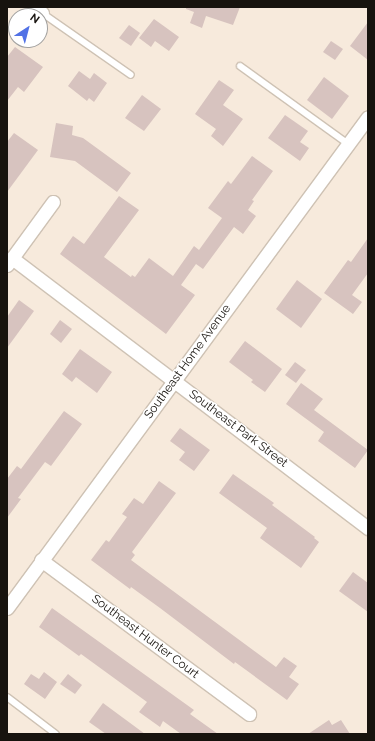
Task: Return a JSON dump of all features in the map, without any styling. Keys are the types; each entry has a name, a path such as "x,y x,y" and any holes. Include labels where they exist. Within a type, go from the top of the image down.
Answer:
{"street":[{"name":"Southeast Home Avenue","path":"7,608 368,117"},
{"path":"9,262 53,202"},
{"name":"Southeast Park Street","path":"9,262 174,380 368,528"},
{"name":"Southeast Hunter Court","path":"41,560 249,714"}],"lane":[{"path":"48,17 131,75"},
{"path":"240,66 348,144"},
{"path":"7,697 56,734"}],"building":[{"path":"186,7 240,7 233,25 206,16 202,28 190,23 194,12 186,9"},
{"path":"154,19 179,37 169,51 155,41 151,47 139,38"},
{"path":"368,22 368,60 350,46"},
{"path":"129,25 140,33 131,46 119,38"},
{"path":"331,41 343,49 335,60 323,52"},
{"path":"14,48 16,48 43,67 24,92 18,87 7,101 7,57"},
{"path":"79,71 90,79 94,73 107,83 94,102 89,98 87,101 68,86"},
{"path":"324,77 349,96 332,119 307,100"},
{"path":"219,80 234,90 223,105 243,119 223,146 211,136 216,129 195,114"},
{"path":"142,95 161,109 144,131 125,118"},
{"path":"285,115 308,131 300,142 309,148 300,161 268,138"},
{"path":"56,123 73,126 72,135 83,138 131,173 117,192 75,161 50,157"},
{"path":"14,133 38,150 7,192 7,142"},
{"path":"252,156 273,171 252,200 254,201 248,210 256,216 243,234 234,227 203,269 196,264 181,285 195,295 166,334 60,254 73,236 84,244 119,196 139,210 104,257 131,277 132,275 135,277 149,258 173,276 194,246 199,250 222,218 208,208 228,181 231,184"},
{"path":"368,238 368,273 352,295 362,302 353,314 324,293 348,260 351,262"},
{"path":"297,280 322,299 301,328 276,309"},
{"path":"19,300 34,311 7,348 7,317"},
{"path":"60,320 72,329 61,343 50,334"},
{"path":"245,341 282,369 265,392 251,382 253,380 229,362"},
{"path":"80,349 112,372 97,393 76,377 72,382 62,374"},
{"path":"295,362 306,370 296,383 285,375"},
{"path":"301,383 323,399 314,410 368,450 355,468 318,441 324,432 286,404"},
{"path":"64,411 82,424 51,466 45,462 18,498 21,499 7,518 7,479 17,466 21,469"},
{"path":"180,428 210,450 194,471 179,460 185,452 170,441"},
{"path":"233,474 274,503 272,505 315,537 314,538 319,542 301,568 260,538 267,528 219,493"},
{"path":"159,481 176,493 132,552 135,555 131,560 276,667 284,657 297,666 289,677 299,684 287,700 235,662 234,664 160,608 131,587 130,589 91,560 106,540 109,542 127,517 122,514 134,498 143,504"},
{"path":"353,572 368,583 368,612 339,591"},
{"path":"52,608 194,710 190,714 218,734 181,734 163,721 160,727 139,712 147,702 81,654 79,656 39,627"},
{"path":"44,672 57,682 45,699 24,684 31,674 39,679"},
{"path":"68,674 82,685 75,694 60,684"},
{"path":"103,703 145,734 106,734 89,722"},
{"path":"329,720 332,725 341,720 350,734 308,734"}]}
